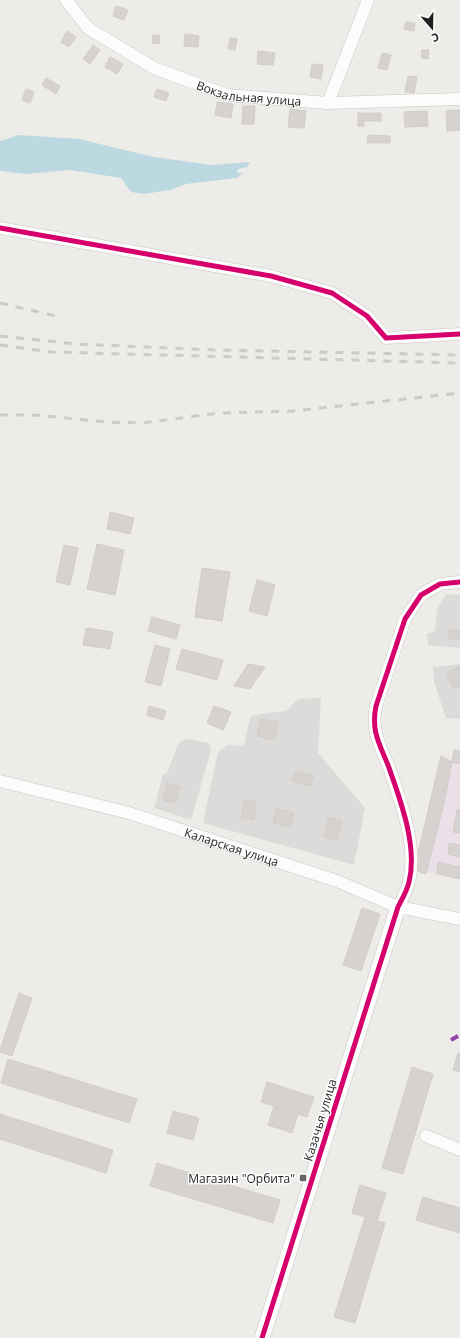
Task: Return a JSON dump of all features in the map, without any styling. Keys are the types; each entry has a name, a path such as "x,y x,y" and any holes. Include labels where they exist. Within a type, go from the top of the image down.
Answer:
{"street":[{"name":"Вокзальная улица","path":"66,0 88,28 154,68 226,95 328,103 460,99"},
{"path":"328,103 368,0"},
{"path":"0,228 271,276 332,293 367,316 386,338 460,334"},
{"path":"398,907 410,880 410,849 407,825 400,799 375,734 374,712 405,619 421,595 440,584 460,582"},
{"name":"Каларская улица","path":"0,781 128,813 337,881 398,907 460,919"},
{"name":"Казачья улица","path":"262,1338 398,907"},
{"path":"426,1136 460,1150"}],"shaded area":[{"path":"446,594 460,595 460,648 428,645 427,634 435,631 437,610"},
{"path":"460,664 460,719 446,718 434,682 433,667"},
{"path":"321,698 318,753 365,808 354,865 203,823 218,752 228,745 244,746 250,718 254,715 286,711 298,699"},
{"path":"187,739 209,743 211,750 191,820 154,808 163,774 167,773 179,742"},
{"path":"454,750 460,751 460,879 414,870 441,756 452,761"}],"water":[{"path":"19,135 79,139 154,157 212,165 250,162 247,167 238,169 237,173 243,173 237,178 186,184 170,190 144,194 131,192 121,178 70,170 26,174 0,171 0,141"}],"building":[{"path":"116,6 128,10 124,20 113,16"},
{"path":"406,22 415,23 414,31 404,29"},
{"path":"67,31 76,37 69,47 61,42"},
{"path":"185,34 199,36 198,47 184,46"},
{"path":"153,35 160,35 159,44 152,43"},
{"path":"230,38 237,39 235,50 228,49"},
{"path":"93,45 100,50 90,64 83,59"},
{"path":"422,50 429,50 428,59 421,58"},
{"path":"258,51 275,53 273,65 257,64"},
{"path":"382,53 391,55 387,70 378,68"},
{"path":"110,57 123,64 117,74 105,67"},
{"path":"312,64 323,65 321,79 310,77"},
{"path":"408,76 417,77 414,93 405,92"},
{"path":"46,78 60,86 56,94 42,85"},
{"path":"26,89 34,92 30,103 22,100"},
{"path":"157,89 169,93 166,101 154,97"},
{"path":"217,102 233,104 231,118 215,115"},
{"path":"243,106 255,106 254,124 242,124"},
{"path":"290,109 306,111 304,128 288,127"},
{"path":"460,110 460,130 447,131 446,111"},
{"path":"427,111 428,126 405,127 404,112"},
{"path":"358,113 381,113 381,121 364,121 364,126 358,126"},
{"path":"368,135 390,136 390,143 367,143"},
{"path":"110,512 134,518 130,534 107,529"},
{"path":"97,544 124,550 115,595 87,589"},
{"path":"64,545 78,548 70,585 56,582"},
{"path":"202,568 230,572 222,621 195,617"},
{"path":"257,580 275,585 267,616 249,611"},
{"path":"152,617 180,625 176,639 148,631"},
{"path":"86,628 113,632 110,649 83,645"},
{"path":"449,629 460,631 460,640 448,638"},
{"path":"155,645 170,649 161,686 145,682"},
{"path":"182,649 223,660 217,680 176,669"},
{"path":"248,664 265,667 250,689 234,686"},
{"path":"460,666 460,686 454,689 446,674"},
{"path":"149,706 166,711 163,720 147,715"},
{"path":"214,706 231,712 223,730 207,723"},
{"path":"260,719 278,722 274,740 257,736"},
{"path":"454,750 460,751 460,764 452,762"},
{"path":"441,756 452,762 444,803 426,874 414,870"},
{"path":"295,771 314,776 311,786 292,781"},
{"path":"167,783 180,787 175,803 163,800"},
{"path":"244,800 256,802 254,820 241,818"},
{"path":"276,808 294,813 290,827 273,823"},
{"path":"457,810 460,810 460,833 453,832"},
{"path":"329,817 342,821 337,841 324,837"},
{"path":"449,843 460,845 460,857 448,854"},
{"path":"438,862 460,867 460,879 437,874"},
{"path":"362,908 380,914 361,971 343,965"},
{"path":"19,993 32,998 12,1056 0,1052 0,1050"},
{"path":"458,1053 460,1053 460,1072 453,1070"},
{"path":"8,1059 137,1099 129,1123 1,1083"},
{"path":"412,1067 433,1074 403,1174 382,1168"},
{"path":"267,1082 314,1097 307,1117 298,1114 292,1133 268,1125 274,1106 261,1102"},
{"path":"173,1111 199,1118 193,1140 167,1133"},
{"path":"0,1114 113,1150 106,1173 0,1139"},
{"path":"157,1163 280,1200 273,1223 150,1186"},
{"path":"360,1185 386,1193 377,1221 352,1213"},
{"path":"423,1197 460,1208 460,1233 416,1220"},
{"path":"365,1217 385,1223 355,1323 334,1317"}],"railway":[{"path":"0,303 56,316"},
{"path":"0,336 76,344 217,350 460,355"},
{"path":"0,345 50,352 460,363"},
{"path":"0,415 35,415 106,422 142,423 219,413 293,411 460,393"}],"marked path":[{"path":"451,1040 460,1035"}],"cycle path":[{"path":"0,228 271,276 332,293 367,316 386,338 460,334"},
{"path":"262,1338 398,907 406,892 409,882 411,868 409,838 398,793 375,730 374,723 376,706 405,619 421,595 440,584 460,582"}],"place":[{"name":"Магазин \"Орбита\"","path":"303,1178"}]}
